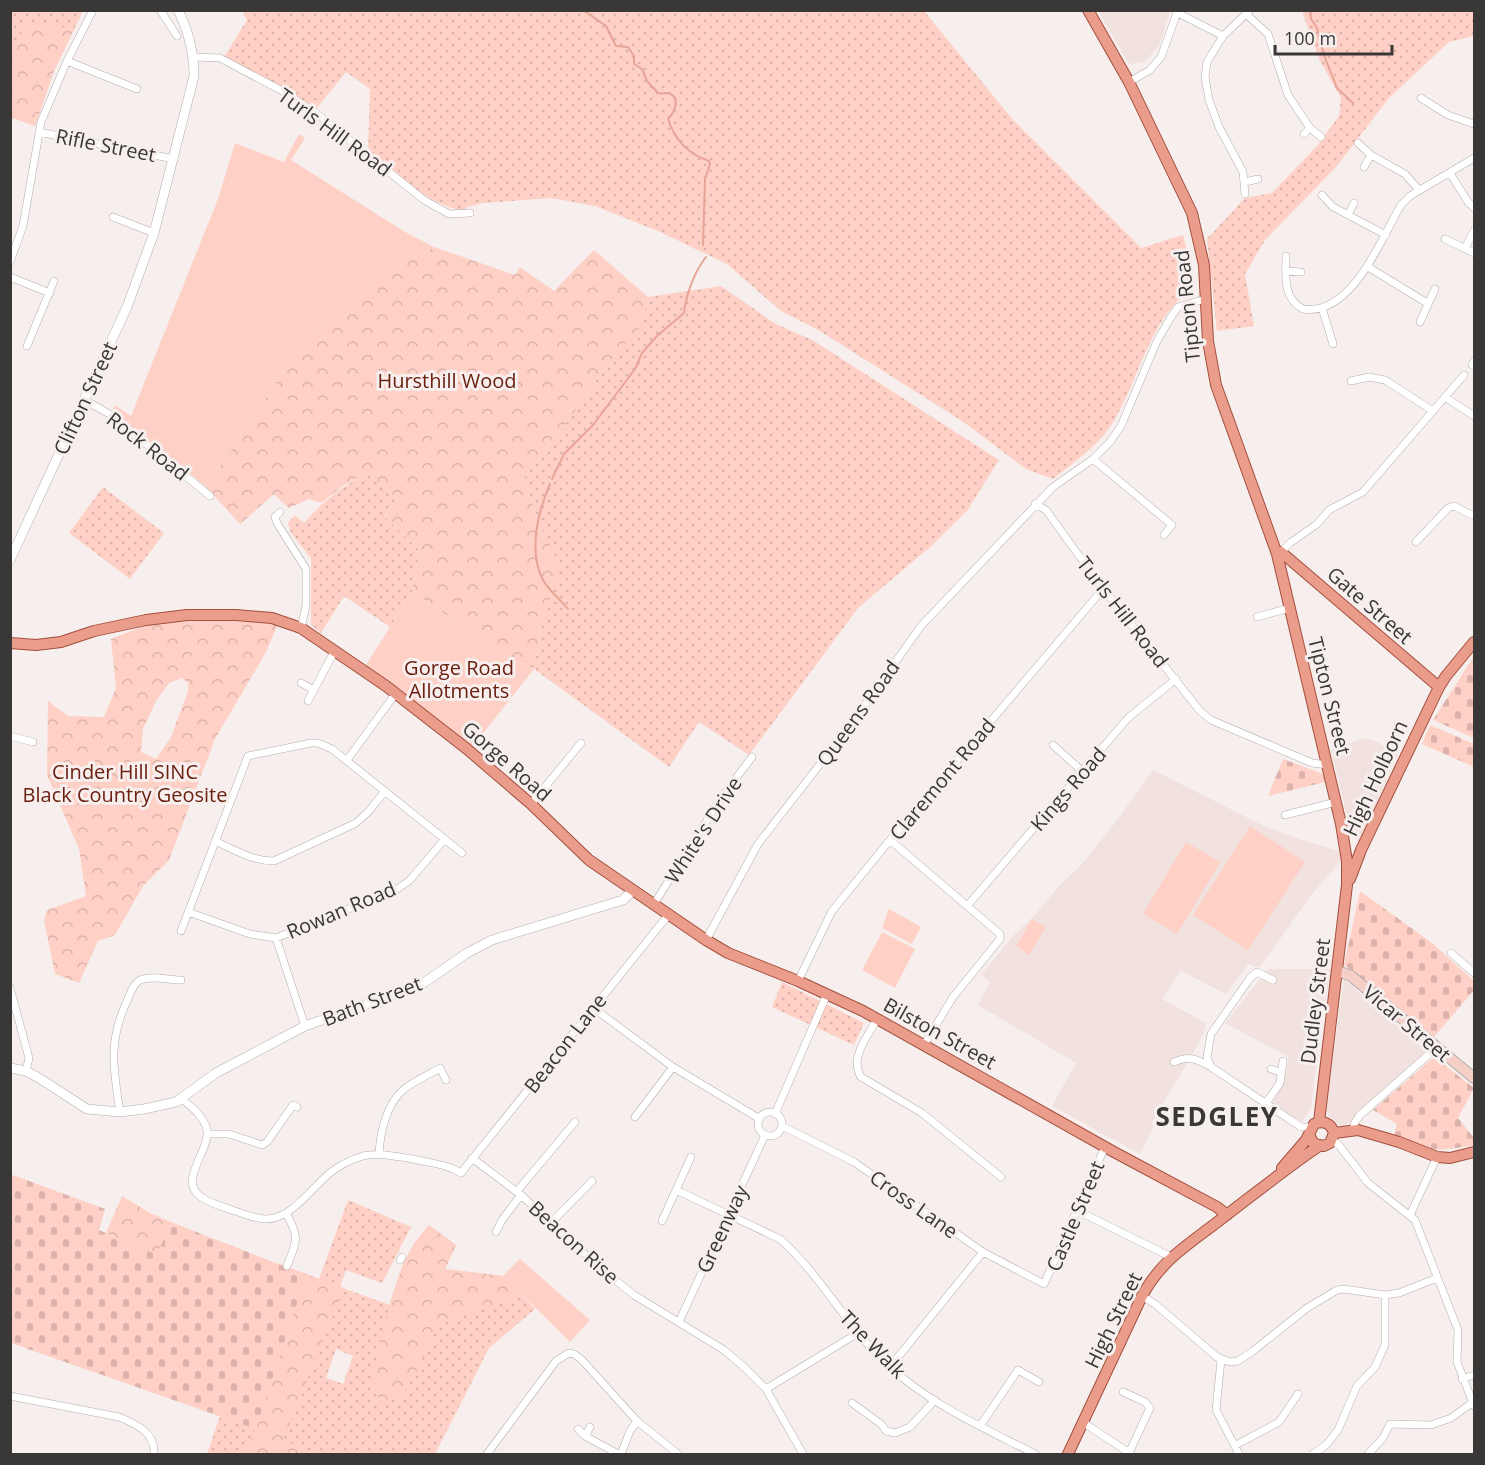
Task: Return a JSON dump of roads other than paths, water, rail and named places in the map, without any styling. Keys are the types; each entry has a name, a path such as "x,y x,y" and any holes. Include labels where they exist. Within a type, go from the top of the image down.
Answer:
{"main road":[{"name":"Tipton Road","path":"1088,10 1129,82 1192,213 1204,265 1208,341 1216,385 1279,553 1283,576"},
{"name":"Gate Street","path":"1279,553 1439,687"},
{"name":"Tipton Street","path":"1283,576 1341,824 1347,861 1347,885"},
{"name":"Gorge Road","path":"10,643 36,645 61,642 94,631 146,620 187,615 272,618 302,628 396,693 467,749 531,804 589,860 633,890"},
{"name":"High Holborn","path":"1347,885 1361,850 1439,687 1474,643"},
{"name":"Tipton Street","path":"1341,824 1348,838 1361,850"},
{"name":"Dudley Street","path":"1313,1128 1322,1089 1347,885"},
{"name":"Bilston Street","path":"633,890 728,953 798,981 878,1019 1105,1147 1217,1207 1227,1215"},
{"name":"Vicar Street","path":"1338,971 1350,976 1474,1078"},
{"path":"1333,1137 1330,1125 1313,1128 1311,1141 1319,1146 1326,1145 1333,1137 1353,1130 1399,1142 1437,1157 1450,1158 1474,1152"},
{"name":"High Street","path":"1274,1178 1313,1128"},
{"name":"High Street","path":"1068,1455 1152,1277 1171,1257 1319,1146"}],"street":[{"path":"10,262 23,226 41,122 93,10"},
{"path":"160,10 177,36"},
{"path":"178,10 188,33 194,57"},
{"path":"1129,82 1150,70 1161,57 1178,12 1223,36"},
{"path":"1245,194 1245,182 1236,158 1219,127 1209,100 1205,77 1207,62 1223,36 1249,13 1268,34 1284,86 1310,128 1321,136"},
{"name":"Clifton Street","path":"10,560 127,307 154,233 174,159 194,76 194,57"},
{"name":"Turls Hill Road","path":"194,57 220,58 284,92 317,114 424,200 449,214 470,213"},
{"path":"68,61 137,89"},
{"path":"1421,98 1448,115 1474,124"},
{"path":"1304,135 1310,128"},
{"name":"Rifle Street","path":"39,132 174,159"},
{"path":"1359,144 1371,155 1405,174 1419,190"},
{"path":"1364,167 1371,155"},
{"path":"1286,256 1286,286 1295,304 1309,310 1322,308 1349,289 1368,267 1401,205 1419,190 1474,158"},
{"path":"1450,172 1474,208"},
{"path":"1245,182 1258,179"},
{"path":"1322,195 1333,207 1386,235"},
{"path":"1348,216 1354,203"},
{"path":"113,217 154,233"},
{"path":"1465,248 1474,231"},
{"path":"1444,239 1474,253"},
{"path":"1368,267 1427,303"},
{"path":"1286,272 1301,272"},
{"path":"10,277 50,293"},
{"path":"27,346 54,281"},
{"path":"1420,322 1435,290"},
{"name":"Queens Road","path":"706,940 758,844 855,719 921,626 1035,504 1053,487 1093,459 1110,442 1121,426 1157,341 1171,317 1178,307 1205,299"},
{"path":"1322,308 1333,344"},
{"path":"1279,553 1317,524 1336,505 1363,492 1464,375"},
{"path":"1351,381 1369,377 1386,380 1433,411"},
{"path":"1445,397 1474,416"},
{"name":"Rock Road","path":"83,399 111,415 210,496"},
{"path":"1093,459 1172,525 1164,535"},
{"name":"Turls Hill Road","path":"1035,504 1046,510 1103,589 1200,711 1211,720 1312,763 1328,765"},
{"path":"1416,542 1448,508 1454,506 1474,516"},
{"path":"280,512 275,517 277,523 306,569 307,596 302,628"},
{"name":"Claremont Road","path":"798,981 832,911 1103,589"},
{"path":"1257,617 1290,608"},
{"path":"308,700 335,650"},
{"name":"Kings Road","path":"968,905 1128,718 1176,679"},
{"path":"301,683 314,690"},
{"path":"347,760 396,693"},
{"path":"10,736 33,742"},
{"path":"181,932 248,756 318,743 332,749 462,853"},
{"path":"531,804 581,743"},
{"path":"1053,745 1083,771"},
{"name":"White's Drive","path":"654,904 721,798 752,757"},
{"path":"215,841 262,861 274,861 356,823 385,791"},
{"path":"1285,815 1336,802"},
{"name":"Rowan Road","path":"305,1026 276,938 396,890 410,880 444,840"},
{"path":"890,840 1000,934 1000,939 953,997 924,1045"},
{"name":"Bath Street","path":"182,1099 216,1073 305,1026 419,985 467,953 492,940 623,900 633,890"},
{"path":"188,912 250,934 276,938"},
{"name":"Beacon Lane","path":"379,1155 397,1156 452,1167 461,1173 592,1007 669,914"},
{"path":"1450,953 1474,973"},
{"path":"1212,1066 1207,1057 1211,1034 1257,972 1273,980"},
{"path":"120,1112 115,1082 114,1043 121,1014 136,983 143,978 176,982"},
{"path":"127,979 136,983"},
{"path":"10,988 28,1058 26,1071"},
{"path":"774,1114 827,994"},
{"path":"592,1007 673,1067 760,1119"},
{"path":"878,1019 857,1057 856,1070 861,1077 922,1113 1001,1177"},
{"path":"1353,1130 1360,1115 1436,1048"},
{"path":"1174,1062 1192,1057 1212,1066 1301,1127 1313,1128"},
{"path":"1266,1103 1280,1083 1282,1061"},
{"path":"635,1118 673,1067"},
{"path":"10,1068 26,1071 87,1109 120,1112 144,1109 182,1099 198,1113 208,1134 192,1180 192,1185 198,1195 210,1202 259,1218 273,1218 286,1213 333,1171 362,1157 379,1155 380,1139 388,1113 404,1089 440,1068 446,1080"},
{"path":"1271,1069 1280,1072"},
{"path":"208,1134 230,1134 262,1145 267,1142 293,1105 297,1107"},
{"path":"766,1113 774,1114 780,1118 782,1126 778,1133 765,1135 759,1128 760,1119 766,1113"},
{"path":"496,1232 519,1193 575,1122"},
{"name":"Cross Lane","path":"782,1126 855,1162 982,1251 1044,1284"},
{"name":"Greenway","path":"679,1322 765,1135"},
{"path":"1333,1137 1368,1183 1415,1220 1458,1330 1457,1362 1473,1405 1451,1418 1431,1425 1390,1424 1383,1438 1368,1455"},
{"name":"Castle Street","path":"1044,1284 1105,1147"},
{"path":"662,1221 691,1157"},
{"path":"1410,1215 1437,1157"},
{"name":"Beacon Rise","path":"472,1158 519,1193 634,1295 724,1350 766,1389 803,1455"},
{"path":"552,1222 592,1181"},
{"name":"The Walk","path":"676,1190 780,1239 793,1250 858,1333 890,1367 935,1400 1035,1455"},
{"path":"1076,1210 1171,1257"},
{"path":"286,1213 295,1229 296,1237 287,1266"},
{"path":"890,1367 982,1251"},
{"path":"1142,1296 1155,1304 1221,1360 1230,1362 1238,1361 1253,1351 1306,1308 1337,1290 1385,1295 1399,1293 1437,1278"},
{"path":"1313,1455 1335,1435 1343,1422 1357,1386 1375,1367 1385,1345 1385,1295"},
{"path":"766,1389 858,1333"},
{"path":"487,1455 556,1361 568,1353 582,1360 637,1421 678,1455"},
{"path":"1221,1360 1216,1410 1236,1445 1239,1455"},
{"path":"980,1426 1018,1370 1039,1382"},
{"path":"1462,1379 1474,1375"},
{"path":"1084,1423 1130,1454 1150,1408 1145,1402 1123,1392"},
{"path":"1236,1445 1279,1422 1298,1394"},
{"path":"10,1396 119,1417 132,1422 152,1439 154,1455"},
{"path":"852,1403 881,1424 886,1431 895,1433 910,1427 935,1400"},
{"path":"578,1429 585,1436 620,1455 637,1421"},
{"path":"585,1436 590,1427"}],"waterway":[{"path":"583,10 606,26 616,46 628,47 634,56 634,64 642,69 647,81 658,93 668,93 675,98 676,105 668,119 674,134 683,146 709,161 705,179 703,245"},
{"path":"1310,10 1311,19 1317,28 1324,55 1337,88 1353,103"},
{"path":"552,479 564,454 593,425 635,369 642,353 657,336 684,313 691,284 706,257"},
{"path":"550,484 536,532 536,557 543,580 568,609"}],"district":[{"name":"SEDGLEY","path":"1217,1116"}],"park label":[{"name":"Hursthill Wood","path":"447,380"},
{"name":"Gorge Road Allotments","path":"459,678"},
{"name":"Cinder Hill SINC Black Country Geosite","path":"125,782"}]}
